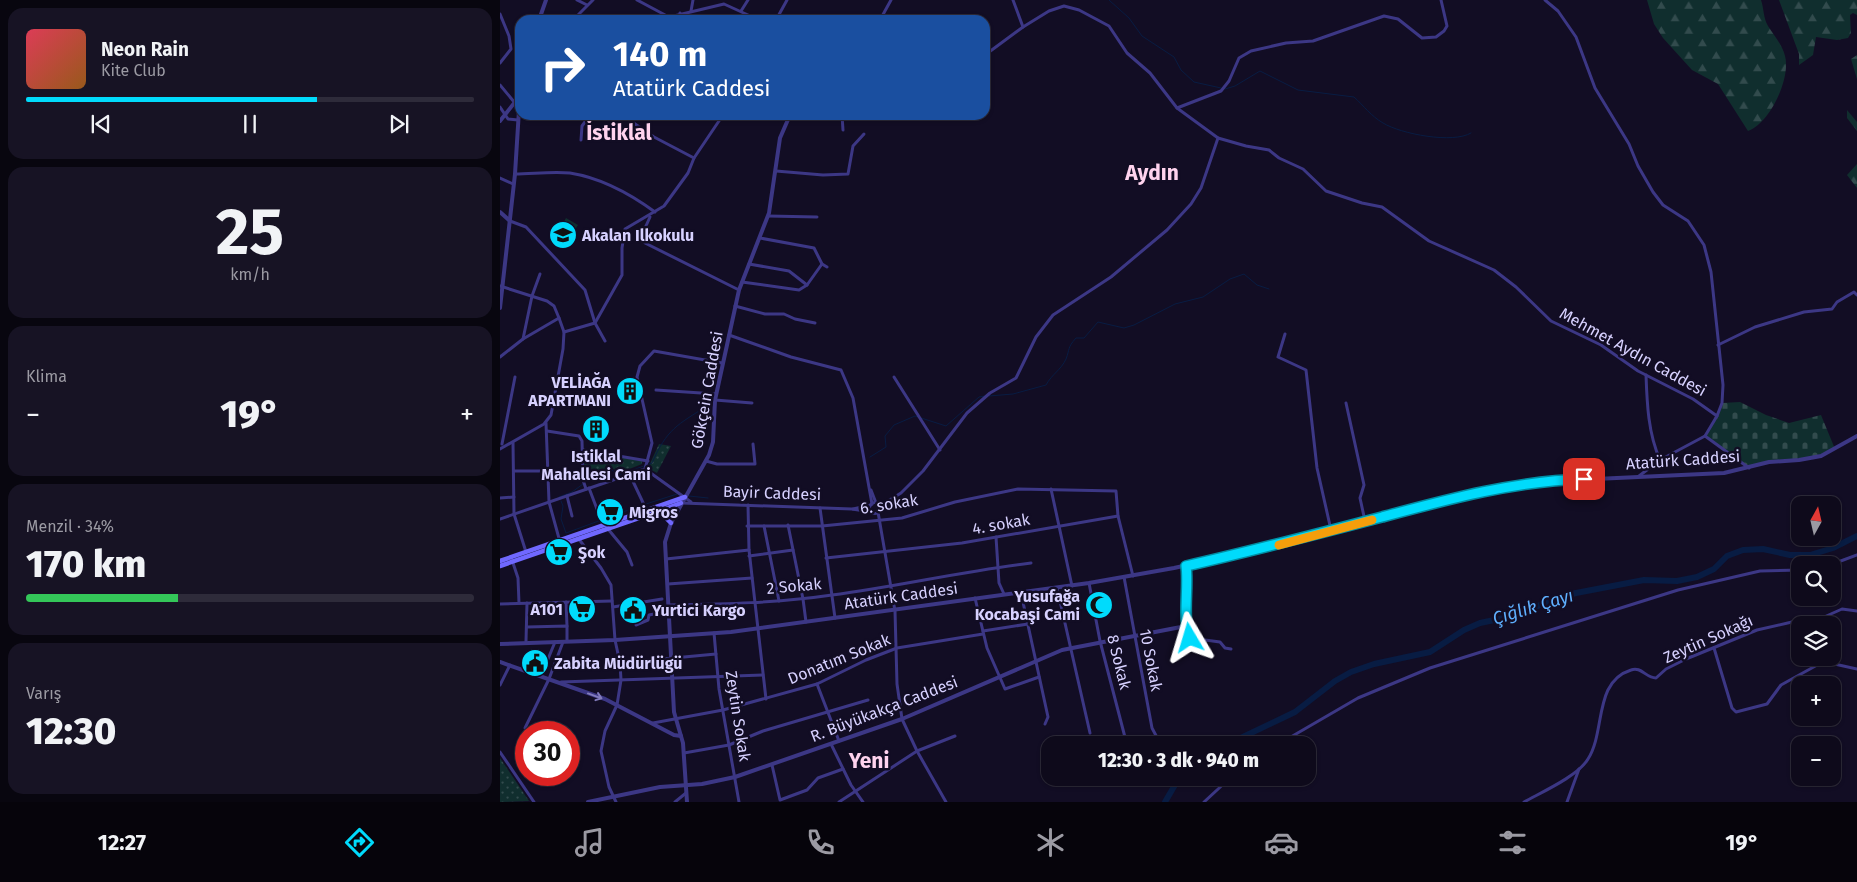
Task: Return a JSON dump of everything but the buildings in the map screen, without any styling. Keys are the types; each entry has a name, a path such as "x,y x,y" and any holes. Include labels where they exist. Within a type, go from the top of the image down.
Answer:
{"main road":[{"path":"577,536 602,522 644,506 684,497"},
{"path":"500,561 512,559 577,536 608,529 682,503"},
{"path":"659,511 671,522"},
{"path":"500,566 526,552 560,542"}],"street":[{"path":"541,15 546,0"},
{"path":"577,0 587,5"},
{"path":"578,15 593,0"},
{"path":"637,0 665,15"},
{"path":"691,11 693,0"},
{"path":"741,11 748,0"},
{"path":"779,15 787,0"},
{"path":"883,15 891,0"},
{"path":"1013,0 1024,27"},
{"path":"1177,108 1222,89 1229,82 1239,58 1251,51 1286,43 1313,41 1384,16 1398,19 1422,38 1436,37 1447,26 1441,0"},
{"path":"1545,0 1558,11 1576,38 1595,88 1629,144 1638,166 1653,192 1663,205 1692,225 1704,245 1711,272 1724,392 1717,416"},
{"path":"671,15 724,4 749,15"},
{"name":"Mehmet Aydın Caddesi","path":"990,51 1049,11 1064,6 1070,6 1100,21 1115,32 1127,53 1150,72 1177,108 1218,138 1269,150 1279,158 1303,169 1326,191 1362,203 1382,207 1429,242 1494,270 1516,287 1550,321 1601,345 1646,375 1693,399 1717,416 1705,436"},
{"path":"500,14 509,36 511,50 500,63"},
{"path":"500,85 514,103 500,121"},
{"path":"500,107 504,115 511,121 519,120 500,308"},
{"path":"581,140 582,126 586,120"},
{"path":"629,120 654,137 694,158"},
{"path":"564,332 595,323 622,275 622,248 625,229 630,224 650,216 671,197 688,173 694,158 720,120"},
{"name":"Gökçein Caddesi","path":"687,802 684,753 676,720 672,677 665,542 671,522 706,461 713,442 715,400 735,306 739,290 773,200 780,138 788,120"},
{"path":"842,120 843,130"},
{"path":"776,171 823,175 848,174 853,146 864,134"},
{"path":"946,802 917,751 902,719 897,684 895,612 881,520 878,512 880,506 901,493 923,471 967,413 990,393 1016,378 1036,337 1053,315 1111,276 1167,230 1191,204 1205,179 1218,138"},
{"path":"515,174 568,173 594,178 617,188 655,212"},
{"path":"500,178 513,184"},
{"path":"500,212 510,221 526,227 585,290 595,323 605,341"},
{"path":"650,216 641,237 645,242 739,290"},
{"path":"768,216 817,217"},
{"path":"760,238 814,248 822,264 827,268"},
{"path":"749,264 789,271 807,285"},
{"path":"742,282 795,290 807,285 822,264"},
{"path":"523,339 532,296 540,274"},
{"path":"501,287 552,304 564,332 563,349 551,415 546,422 513,443 502,445"},
{"path":"1718,345 1755,327 1804,312 1832,310 1837,302 1854,292 1857,294"},
{"path":"735,306 765,314 784,314 795,319 815,323"},
{"path":"500,357 523,339 558,318"},
{"path":"1285,334 1278,357 1306,370 1318,468 1331,530"},
{"path":"729,335 791,357 841,370 853,398 871,489 876,503 880,506"},
{"path":"500,519 630,474 647,464 652,443 637,377 640,366 654,351 722,363"},
{"path":"1646,375 1647,400 1654,445 1660,460"},
{"path":"894,376 940,450"},
{"path":"500,449 515,377"},
{"path":"656,390 716,394"},
{"path":"715,400 752,404"},
{"path":"1346,403 1364,485 1360,498 1365,521"},
{"path":"546,422 546,471 549,502 560,542"},
{"path":"546,431 579,436 582,441 583,450 583,480 602,522"},
{"path":"1639,476 1660,460 1705,436 1750,468"},
{"name":"Atatürk Caddesi","path":"500,644 526,641 615,640 714,633 895,612 975,598 1072,586 1186,566 1446,500 1531,482 1724,473 1778,460 1799,460 1821,456 1857,436"},
{"path":"513,443 514,514 526,552"},
{"path":"706,461 717,464 755,464 753,444"},
{"path":"583,450 647,464 691,502"},
{"path":"514,471 546,471"},
{"path":"630,474 644,506"},
{"path":"871,489 871,512"},
{"name":"6. sokak","path":"747,526 822,526 881,520 913,515 1018,489 1116,491 1118,516"},
{"path":"1051,489 1057,527 1072,586"},
{"path":"567,496 572,516"},
{"path":"500,498 514,497"},
{"name":"Bayir Caddesi","path":"682,503 748,504 878,512"},
{"name":"Bayir Caddesi","path":"852,509 876,503"},
{"path":"748,504 749,550 766,699"},
{"path":"820,508 835,618"},
{"path":"1118,516 1133,576"},
{"name":"4. sokak","path":"826,558 962,543 1118,516"},
{"path":"788,525 806,622"},
{"path":"764,526 779,600"},
{"path":"608,529 627,552 632,564"},
{"path":"577,536 611,585 615,640 621,680 617,705 605,731 602,744 602,759 616,802"},
{"path":"996,537 999,583 1004,594"},
{"path":"666,559 749,550"},
{"path":"750,556 770,555 793,550"},
{"path":"1841,561 1857,556"},
{"path":"512,559 518,578 519,603"},
{"name":"2 Sokak","path":"669,605 754,602 832,596 997,567 1031,563"},
{"path":"1186,566 1188,590 1186,626 1190,638 1220,642 1225,648 1231,650"},
{"path":"1293,736 1358,698 1430,668 1684,588 1760,571 1791,570"},
{"name":"10 Sokak","path":"1124,577 1152,728 1156,736"},
{"path":"668,584 752,578"},
{"name":"8 Sokak","path":"1089,583 1100,641 1125,736"},
{"path":"1057,588 1090,733"},
{"path":"1021,592 1048,716 1045,724"},
{"path":"975,598 983,633 1005,689 1039,676"},
{"path":"613,607 662,600"},
{"path":"500,604 612,601"},
{"path":"528,721 565,641 567,626 566,602"},
{"path":"526,641 527,603"},
{"name":"Zeytin Sokağı","path":"1524,802 1579,769 1590,757 1600,725 1606,690 1612,681 1633,669 1656,678 1666,669 1686,659 1757,630 1789,623 1814,622 1842,609 1857,611"},
{"path":"636,625 648,620 649,615 670,611"},
{"name":"Donatım Sokak","path":"652,723 723,710 817,684 866,660 897,648 1028,624"},
{"path":"526,627 567,626"},
{"name":"R. Büyükakça Caddesi","path":"588,802 660,787 685,786 735,777 902,719 999,676 1071,648 1186,626"},
{"name":"Zeytin Sokak","path":"714,633 723,710 739,802"},
{"path":"541,676 555,641"},
{"path":"1714,648 1732,708 1736,712 1768,704 1781,685 1820,664 1830,663 1857,669"},
{"path":"620,664 716,654"},
{"path":"500,662 617,705 681,736"},
{"path":"500,685 510,665"},
{"path":"558,682 718,675 763,675"},
{"path":"817,684 839,741"},
{"path":"684,753 729,744 868,700"},
{"path":"839,802 917,751 955,736"},
{"path":"831,744 843,769 863,802"},
{"path":"500,752 534,802"},
{"path":"772,765 780,800 807,790 818,778 843,769"},
{"path":"1567,802 1579,769"},
{"path":"1204,802 1221,786"},
{"path":"675,802 686,793"}],"green space":[{"path":"1647,0 1761,0 1766,23 1782,48 1786,65 1782,87 1771,110 1764,119 1748,131 1718,84 1692,70 1663,38 1654,24"},
{"path":"1779,0 1857,0 1857,15 1853,13 1850,15 1851,33 1848,38 1837,40 1816,37 1813,55 1799,65 1799,54"},
{"path":"1857,55 1857,79 1851,59"},
{"path":"1847,110 1857,122 1857,131 1847,118"},
{"path":"1857,164 1857,188 1847,175"},
{"path":"566,218 578,225 574,231 562,225"},
{"path":"1740,402 1766,415 1789,423 1821,415 1835,449 1808,459 1778,460 1750,468 1705,436 1722,403"},
{"path":"659,444 671,446 657,473 648,468"},
{"path":"584,451 642,461 642,464 619,473 611,467 584,475"},
{"path":"500,758 515,780 515,786 519,786 529,801 500,802"}],"waterway":[{"path":"1109,0 1129,18 1142,36 1174,57 1181,70 1194,82 1221,88"},
{"path":"1225,89 1235,86 1260,71 1298,90 1354,97 1383,123 1402,131 1440,138 1452,138 1471,133"},
{"path":"989,396 1013,394 1046,385 1064,363 1073,341 1076,338 1084,338 1098,322 1124,328 1134,325 1175,304 1203,297 1230,279 1244,274 1257,285 1269,289"},
{"path":"870,457 886,447 885,436 894,425 915,416 946,426 979,397 985,396"},
{"path":"586,480 589,476 610,469 619,475 652,463 668,435 688,418 707,406"},
{"path":"559,497 572,492 583,484"},
{"path":"646,504 677,494"},
{"path":"689,496 708,498"},
{"path":"561,501 563,506 561,519 566,533 642,505"},
{"name":"Çığlık Çayı","path":"1245,736 1295,712 1335,681 1351,672 1374,664 1430,652 1464,630 1480,623 1518,615 1551,600 1576,593 1644,580 1677,581 1697,577 1714,569 1727,556 1743,550 1763,549 1790,555 1810,555 1833,548 1857,536"},
{"name":"Çığlık Çayı","path":"1165,802 1174,786"}],"slow traffic":[{"path":"1279,545 1372,520"}],"place":[{"name":"Akalan Ilkokulu","path":"563,235"},
{"name":"VELİAĞA APARTMANI","path":"630,391"},
{"name":"Istiklal Mahallesi Cami","path":"596,429"},
{"name":"Migros","path":"610,512"},
{"name":"Şok","path":"559,552"},
{"name":"Yusufağa Kocabaşi Cami","path":"1099,605"},
{"name":"A101","path":"582,609"},
{"name":"Yurtici Kargo","path":"633,610"},
{"name":"Zabita Müdürlügü","path":"535,663"}],"district":[{"name":"İstiklal","path":"619,133"},
{"name":"Aydın","path":"1152,173"},
{"name":"Yeni","path":"869,761"}],"route":[{"path":"1190,638 1186,632 1188,590 1186,566 1273,546 1446,500 1531,482 1584,479"}]}
